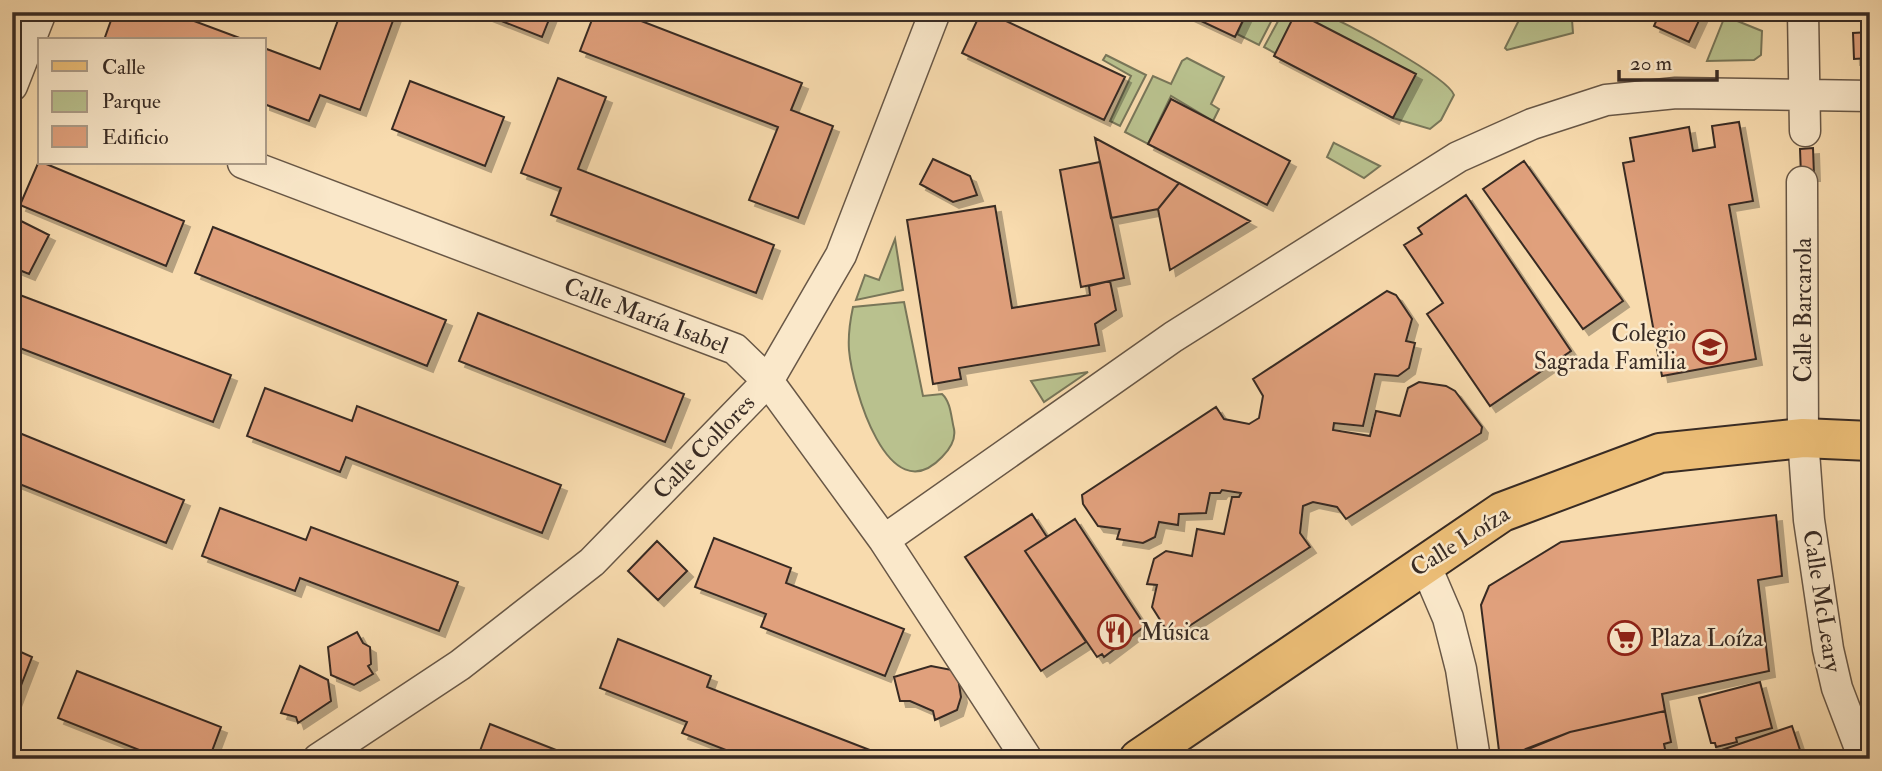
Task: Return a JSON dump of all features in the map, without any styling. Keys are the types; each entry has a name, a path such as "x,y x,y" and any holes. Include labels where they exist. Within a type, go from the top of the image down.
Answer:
{"main road":[{"name":"Calle Loíza","path":"1139,759 1424,562 1502,512 1660,453 1803,438 1870,441"}],"street":[{"path":"20,81 41,12"},
{"name":"Calle Collores","path":"318,759 460,665 592,562 768,381 841,255 935,12"},
{"path":"1803,12 1805,131"},
{"path":"884,540 1173,337 1458,157 1532,124 1606,100 1676,93 1870,96"},
{"name":"Calle María Isabel","path":"246,164 735,349 768,381 884,540 1027,759"},
{"name":"Calle Barcarola","path":"1802,182 1803,438"},
{"name":"Calle McLeary","path":"1803,438 1809,520 1828,649 1837,688 1864,759"},
{"path":"1424,562 1448,618 1461,669 1475,759"}],"green space":[{"path":"1247,12 1276,12 1259,45 1237,34"},
{"path":"1283,12 1321,13 1415,63 1448,87 1454,95 1441,120 1430,129 1393,118 1264,47"},
{"path":"1523,12 1556,12 1572,20 1573,33 1507,50 1505,48"},
{"path":"1725,16 1762,31 1761,55 1754,60 1707,61"},
{"path":"1106,55 1146,75 1120,126 1110,121 1131,76 1103,60"},
{"path":"1187,58 1224,77 1211,104 1219,109 1213,121 1171,96 1148,144 1125,132 1153,76 1171,84 1182,61"},
{"path":"1334,142 1380,166 1364,178 1327,157"},
{"path":"895,239 903,290 856,300 865,275 879,280"},
{"path":"904,302 923,396 942,394 945,397 954,429 953,441 948,451 923,470 905,469 890,458 876,438 857,390 849,350 853,307"},
{"path":"1088,372 1044,402 1031,381"}],"building":[{"path":"114,12 170,12 240,38 105,38"},
{"path":"341,12 387,12 395,15 360,110 320,95 309,121 266,105 266,49 320,69"},
{"path":"479,12 552,12 542,37"},
{"path":"595,12 618,12 802,83 791,110 833,126 798,218 749,200 778,127 580,51"},
{"path":"981,12 987,12 1125,77 1104,120 962,53"},
{"path":"1182,12 1247,12 1235,37"},
{"path":"1296,12 1416,74 1393,118 1274,56"},
{"path":"1660,12 1703,12 1689,42 1654,26"},
{"path":"1870,32 1870,58 1854,59 1853,33"},
{"path":"558,78 606,97 578,169 774,245 756,293 551,215 561,188 521,173"},
{"path":"410,81 504,117 485,166 392,129"},
{"path":"1171,99 1290,161 1267,205 1148,144"},
{"path":"1739,122 1753,201 1729,205 1756,359 1662,376 1623,163 1634,161 1630,138 1689,127 1693,151 1715,147 1712,126"},
{"path":"1095,138 1179,183 1158,209 1111,218"},
{"path":"1813,148 1814,175 1801,175 1800,149"},
{"path":"933,159 970,176 977,195 953,202 920,184"},
{"path":"1524,161 1623,301 1583,329 1483,189"},
{"path":"1100,162 1124,278 1081,287 1060,170"},
{"path":"38,163 46,164 184,221 166,266 20,205"},
{"path":"1179,183 1250,221 1170,270 1158,209"},
{"path":"1466,195 1571,351 1490,406 1427,314 1443,303 1404,245 1422,234 1418,228"},
{"path":"995,206 1012,308 1090,295 1089,286 1110,281 1116,310 1095,324 1099,345 959,368 961,379 933,384 907,220"},
{"path":"19,220 49,235 29,274 12,267 12,232"},
{"path":"213,227 446,320 427,366 195,273"},
{"path":"1387,291 1396,295 1412,319 1406,341 1415,343 1409,368 1398,376 1375,374 1363,426 1334,423 1333,430 1370,436 1376,411 1400,416 1408,388 1419,382 1446,386 1455,391 1482,427 1481,433 1346,519 1337,507 1313,502 1303,506 1300,533 1310,547 1177,634 1169,634 1152,607 1157,585 1147,584 1154,559 1166,551 1192,556 1197,529 1224,534 1232,497 1239,497 1241,493 1222,490 1220,493 1210,493 1206,513 1179,514 1178,525 1159,522 1155,537 1143,543 1117,539 1120,529 1098,526 1083,504 1082,495 1216,407 1224,419 1249,424 1259,418 1263,396 1253,379"},
{"path":"12,292 231,375 213,422 12,345"},
{"path":"478,313 684,394 665,442 459,361"},
{"path":"265,388 352,421 357,406 561,485 542,533 346,457 340,472 247,436"},
{"path":"12,430 184,500 166,543 12,481"},
{"path":"220,508 306,540 311,527 458,582 439,631 300,578 295,591 202,556"},
{"path":"1032,514 1047,537 1025,551 1086,642 1041,671 965,557"},
{"name":"Plaza Loíza","path":"1776,515 1782,576 1758,580 1769,671 1662,694 1665,711 1570,732 1500,759 1481,605 1489,586 1561,542"},
{"path":"1075,519 1145,626 1104,657 1102,654 1097,657 1025,551"},
{"path":"714,538 791,568 786,583 904,629 885,676 761,627 766,614 695,587"},
{"path":"657,541 687,571 658,600 628,571"},
{"path":"357,632 363,643 370,647 371,664 368,666 373,674 354,685 331,675 328,647"},
{"path":"618,639 711,676 707,687 893,759 749,759 682,733 687,722 600,688"},
{"path":"12,648 32,657 15,701 12,700"},
{"path":"300,666 328,680 331,701 298,723 296,717 281,713"},
{"path":"931,666 957,671 961,697 957,710 935,720 933,711 910,701 900,701 894,677"},
{"path":"77,671 221,727 209,759 162,759 58,718"},
{"path":"1760,682 1772,728 1716,747 1715,743 1711,743 1699,698"},
{"path":"1665,711 1671,742 1664,744 1667,759 1504,759 1570,732"},
{"path":"490,724 579,759 477,759"},
{"path":"1792,726 1803,759 1695,759"}],"place":[{"name":"Colegio Sagrada Familia","path":"1710,347"},
{"name":"Música","path":"1115,632"},
{"name":"Plaza Loíza","path":"1625,638"}]}
